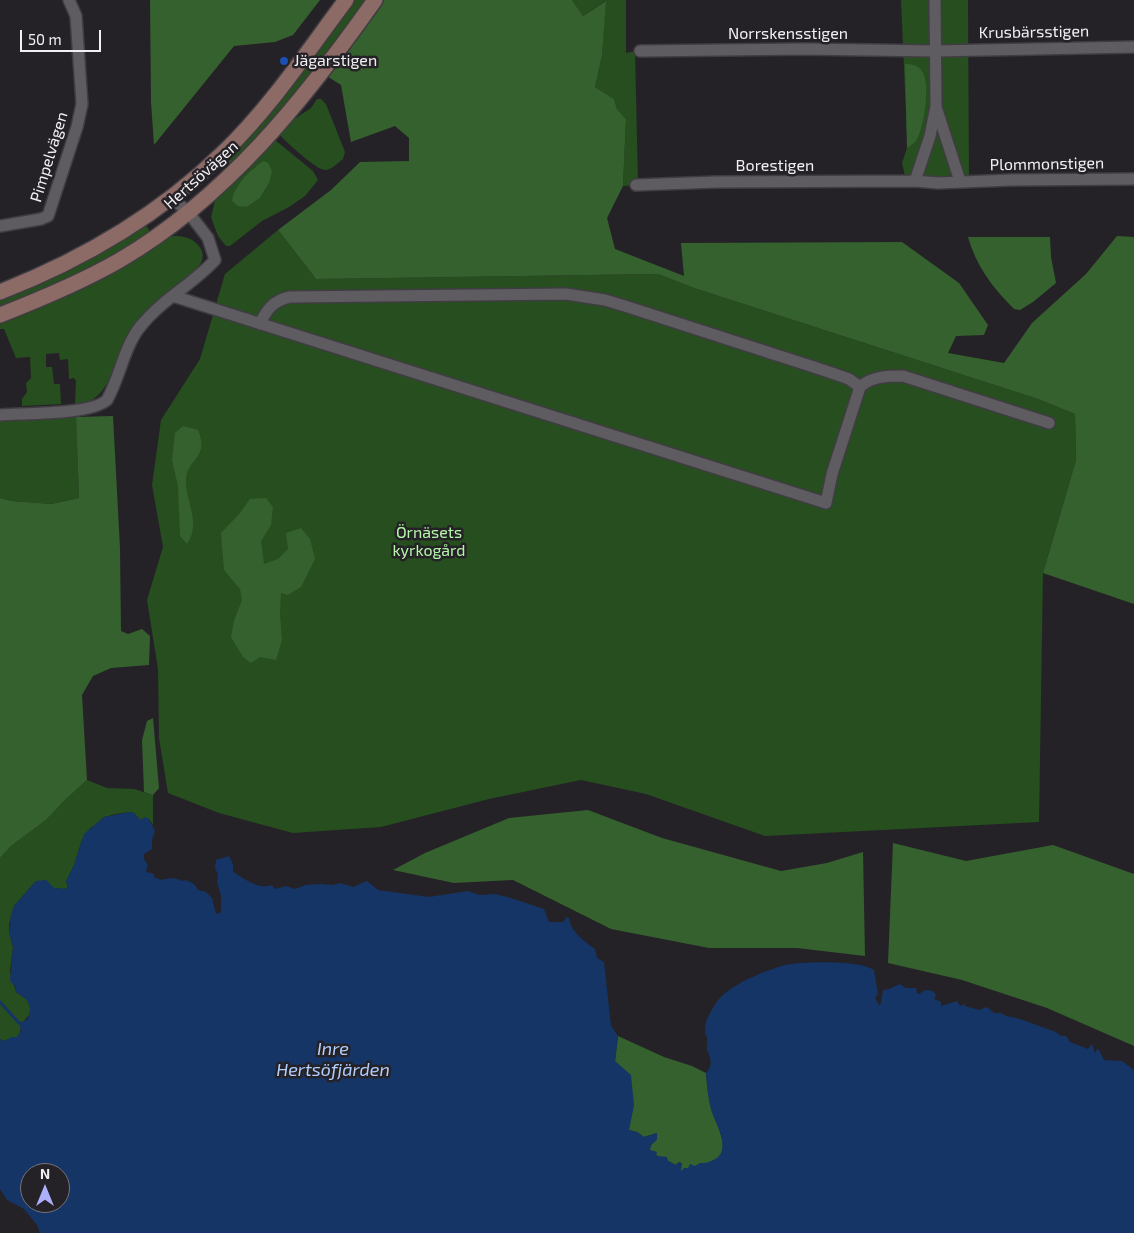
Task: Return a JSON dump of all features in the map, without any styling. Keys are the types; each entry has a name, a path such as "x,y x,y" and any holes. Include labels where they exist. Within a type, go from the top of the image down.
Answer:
{"main road":[{"name":"Hertsövägen","path":"0,292 70,262 134,224 183,190 224,152 264,108 346,0"},
{"name":"Hertsövägen","path":"0,315 58,292 120,260 188,212 237,168 272,132 329,64 375,0"}],"street":[{"name":"Pimpelvägen","path":"0,226 41,219 48,216 77,127 82,96 76,16 69,0"},
{"path":"915,181 930,136 936,106 935,0"},
{"name":"Krusbärsstigen","path":"936,51 1134,47"},
{"name":"Norrskensstigen","path":"640,51 803,49 936,51"},
{"path":"936,106 960,181"},
{"name":"Plommonstigen","path":"915,181 938,183 960,181 1134,179"},
{"name":"Borestigen","path":"636,185 716,182 915,181"},
{"path":"0,415 82,410 102,404 110,394 131,342 140,327 151,314 203,274 215,260 208,238 188,212 172,198"},
{"path":"260,324 271,306 280,300 290,297 566,294 605,300 628,307 823,370 849,379 860,387"},
{"path":"173,296 826,503 832,474 860,387 878,378 903,376 1049,423"}],"green space":[{"path":"150,0 320,0 293,35 275,42 234,46 154,145 151,102"},
{"path":"355,0 366,0 308,78 231,165 227,163 302,72"},
{"path":"374,0 572,0 583,16 606,1 602,56 595,87 614,99 617,109 626,119 623,186 607,218 615,249 684,276 681,243 902,242 959,283 988,325 984,335 956,336 948,353 1004,363 1032,323 1086,274 1117,236 1134,237 1134,604 1043,573 1076,460 1075,414 1038,399 694,288 658,274 316,279 278,230 331,190 360,162 409,161 409,138 395,126 351,142 341,85 322,73"},
{"path":"572,0 626,0 626,53 635,51 638,185 623,186 626,119 617,109 614,99 595,87 602,56 605,1 583,16"},
{"path":"901,0 968,0 969,181 906,181 902,163 907,148 907,137"},
{"path":"905,64 914,65 922,71 926,85 922,127 916,141 907,148"},
{"path":"317,99 321,99 326,104 345,152 343,159 326,170 309,161 280,135 293,120 311,108"},
{"path":"275,140 313,171 318,180 305,196 262,221 230,246 226,246 218,236 211,217 215,201 248,170","holes":["255,167 269,183 260,198 247,207 233,201 237,187"]},
{"path":"264,161 268,163 272,171 269,183 260,198 247,207 238,206 232,201 236,189 254,168"},
{"path":"146,225 150,232 119,253 79,274 0,308 0,299 74,268"},
{"name":"Örnäsets kyrkogård","path":"278,230 316,279 658,274 694,288 1038,399 1075,414 1076,460 1043,573 1039,822 765,836 646,794 581,780 489,799 381,827 293,833 219,813 168,793 159,738 158,669 147,600 163,547 152,485 161,420 200,359 225,274"},
{"path":"167,237 188,238 198,245 202,252 199,266 164,299 100,393 90,401 75,405 76,381 74,378 69,379 68,359 60,360 59,353 46,354 46,367 52,367 54,384 60,384 61,404 22,406 22,399 27,392 26,383 31,378 30,357 16,358 4,329 0,329 0,323 90,285 143,254"},
{"path":"968,237 1050,237 1051,257 1056,283 1033,302 1020,310 1014,309 986,276 971,248"},
{"path":"76,411 79,498 51,504 12,501 0,498 0,415"},
{"path":"113,416 120,548 121,631 128,634 142,629 150,636 149,665 111,668 93,676 82,695 87,780 46,820 11,846 0,858 0,498 12,501 51,504 79,498 76,417"},
{"path":"183,426 198,430 201,439 200,453 187,472 186,479 186,488 193,520 191,536 187,544 180,536 178,486 172,460 175,433"},
{"path":"266,498 273,507 271,525 261,541 264,564 278,559 288,549 286,533 301,528 310,539 315,559 301,587 288,595 281,593 282,640 276,660 260,657 251,663 243,657 231,637 234,621 242,600 240,589 224,570 221,533 250,499"},
{"path":"153,718 159,788 153,795 144,792 142,740 147,721"},
{"path":"87,780 107,788 134,789 153,795 153,825 149,819 140,820 134,813 130,812 104,817 90,828 82,840 66,882 68,886 66,889 54,888 36,881 14,906 9,924 13,947 10,972 16,992 29,1001 30,1014 23,1023 17,1037 4,1041 0,1039 0,858 11,846 46,820"},
{"path":"588,810 662,838 781,871 827,863 863,852 865,956 797,948 709,948 611,929 513,880 454,883 393,870 425,853 509,818"},
{"path":"893,843 966,861 1053,845 1134,874 1134,1046 1047,1008 962,980 888,963"},
{"path":"618,1036 664,1057 692,1066 706,1073 710,1104 721,1134 723,1148 717,1159 680,1172 679,1162 676,1165 649,1150 657,1133 644,1137 637,1132 629,1130 615,1061"}],"water":[{"name":"Inre Hertsöfjärden","path":"130,812 134,813 140,820 145,817 149,819 155,831 152,849 144,854 144,859 148,865 147,872 154,874 154,877 161,880 174,878 182,881 186,880 194,884 198,890 206,892 212,898 216,914 221,912 221,896 217,882 218,874 215,868 216,860 229,856 235,873 253,884 262,886 272,885 275,889 286,886 295,889 306,885 333,885 340,883 353,887 367,881 378,890 429,897 468,891 479,895 495,894 544,909 549,922 564,922 566,917 569,918 575,932 595,949 597,958 604,962 611,1026 618,1036 615,1061 631,1075 634,1105 629,1130 637,1132 644,1137 657,1133 657,1140 651,1145 650,1150 657,1152 656,1156 667,1157 668,1161 676,1165 679,1162 682,1163 681,1171 684,1168 688,1168 690,1164 695,1166 700,1163 707,1163 718,1157 722,1152 722,1138 711,1109 707,1087 706,1073 710,1068 711,1062 707,1050 707,1036 705,1034 708,1017 716,1003 729,990 747,979 785,965 817,962 857,964 874,970 878,994 875,998 879,1005 883,990 900,984 906,988 916,988 919,994 925,990 933,991 936,995 934,999 941,1002 941,1006 957,1001 960,1006 964,1004 979,1010 987,1007 994,1013 1001,1013 1020,1019 1056,1032 1061,1036 1066,1036 1070,1042 1088,1049 1092,1044 1095,1053 1098,1048 1104,1060 1122,1061 1134,1070 1134,1233 40,1233 37,1225 27,1213 70,1213 70,1163 20,1163 20,1207 7,1200 0,1189 0,1039 4,1041 17,1037 21,1031 19,1023 28,1019 30,1010 30,1006 24,997 16,992 15,986 10,981 13,947 9,932 14,906 36,881 46,880 54,888 66,889 68,886 66,881 74,865 84,834 104,817"}],"waterway":[{"path":"0,1002 19,1023"}],"place":[{"name":"Jägarstigen","path":"284,61"}]}
